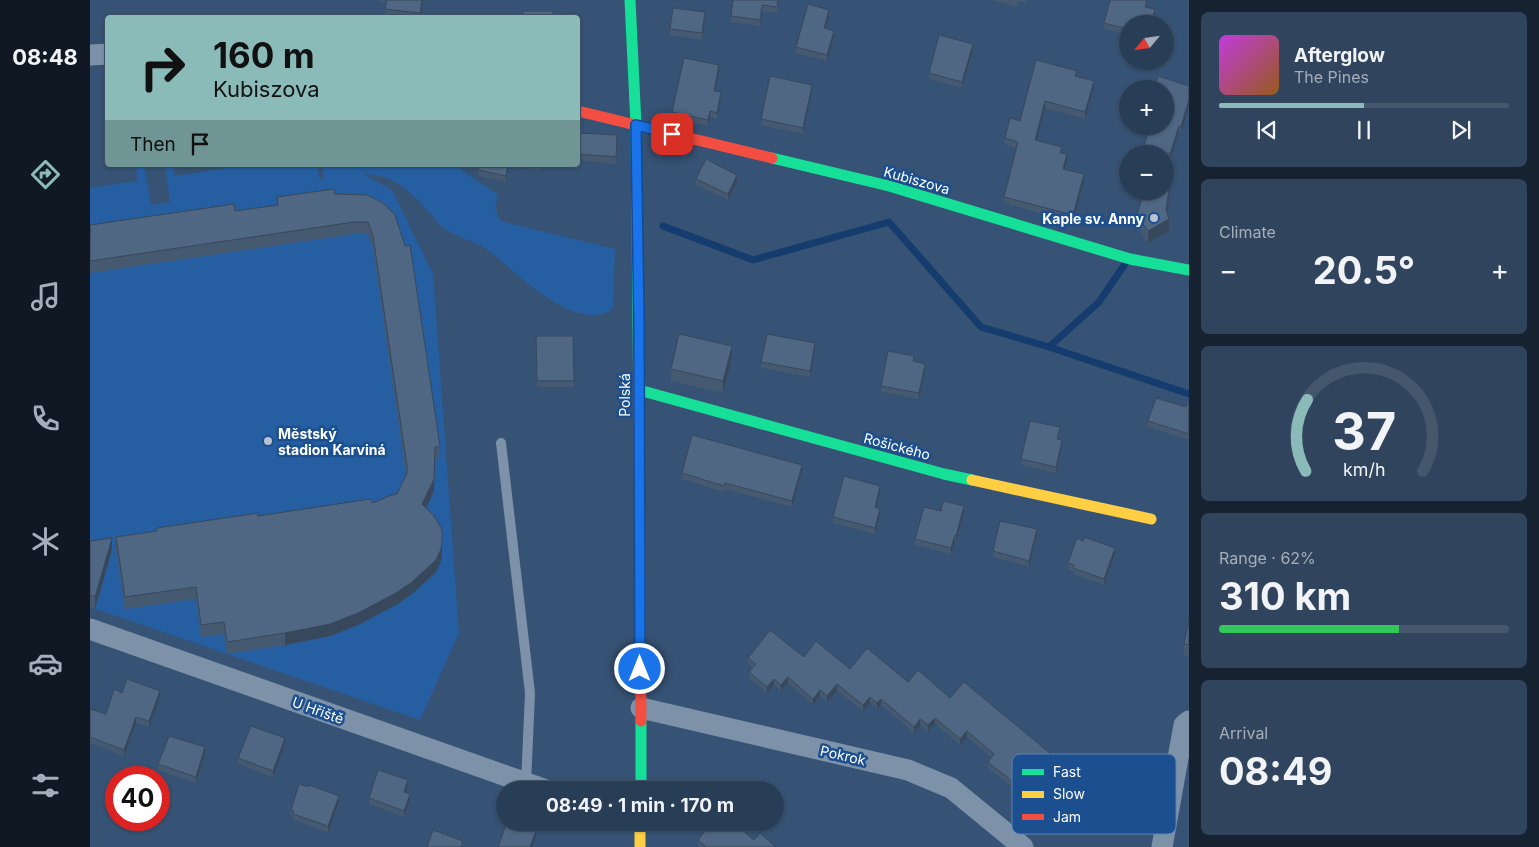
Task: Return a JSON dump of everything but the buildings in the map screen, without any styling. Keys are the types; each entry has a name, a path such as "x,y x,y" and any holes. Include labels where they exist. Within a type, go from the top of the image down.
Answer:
{"street":[{"name":"Polská","path":"630,0 636,125 640,781"},
{"path":"90,55 105,54"},
{"name":"Kubiszova","path":"580,112 889,186 1130,259 1189,270"},
{"name":"Rošického","path":"639,390 944,474 1151,519"},
{"name":"U Hřiště","path":"90,628 518,781"},
{"name":"Pokrok","path":"641,708 908,770 951,788 1023,847"},
{"path":"1176,769 1184,725 1189,721"},
{"path":"640,831 640,847"},
{"path":"1162,847 1164,834"}],"lane":[{"path":"501,443 530,693 526,781"}],"shaded area":[{"name":"Městský stadion Karviná","path":"136,167 144,167 151,205 170,202 165,167 173,167 175,176 234,167 317,167 320,180 324,179 322,167 457,167 498,195 495,208 500,221 615,249 613,308 602,314 589,315 576,312 549,299 536,290 487,250 443,228 417,199 402,186 385,177 363,174 392,190 433,274 459,633 420,720 90,607 90,188 137,181"}],"waterway":[{"path":"663,226 753,260 889,222 981,327 1049,347 1189,394"},
{"path":"1049,347 1099,302 1125,264"}],"traffic: fast":[{"path":"630,0 636,125 639,421"},
{"path":"772,158 889,186 1130,259 1189,270"},
{"path":"639,390 944,474 972,480"},
{"path":"641,721 641,781"}],"traffic: slow":[{"path":"972,480 1151,519"},
{"path":"640,831 640,847"}],"traffic: jam":[{"path":"580,111 772,158"},
{"path":"639,421 641,721"}],"place":[{"name":"Kaple sv. Anny","path":"1154,218"},
{"name":"Městský stadion Karviná","path":"268,441"}],"route":[{"path":"640,669 639,322 636,125 672,134"}]}
